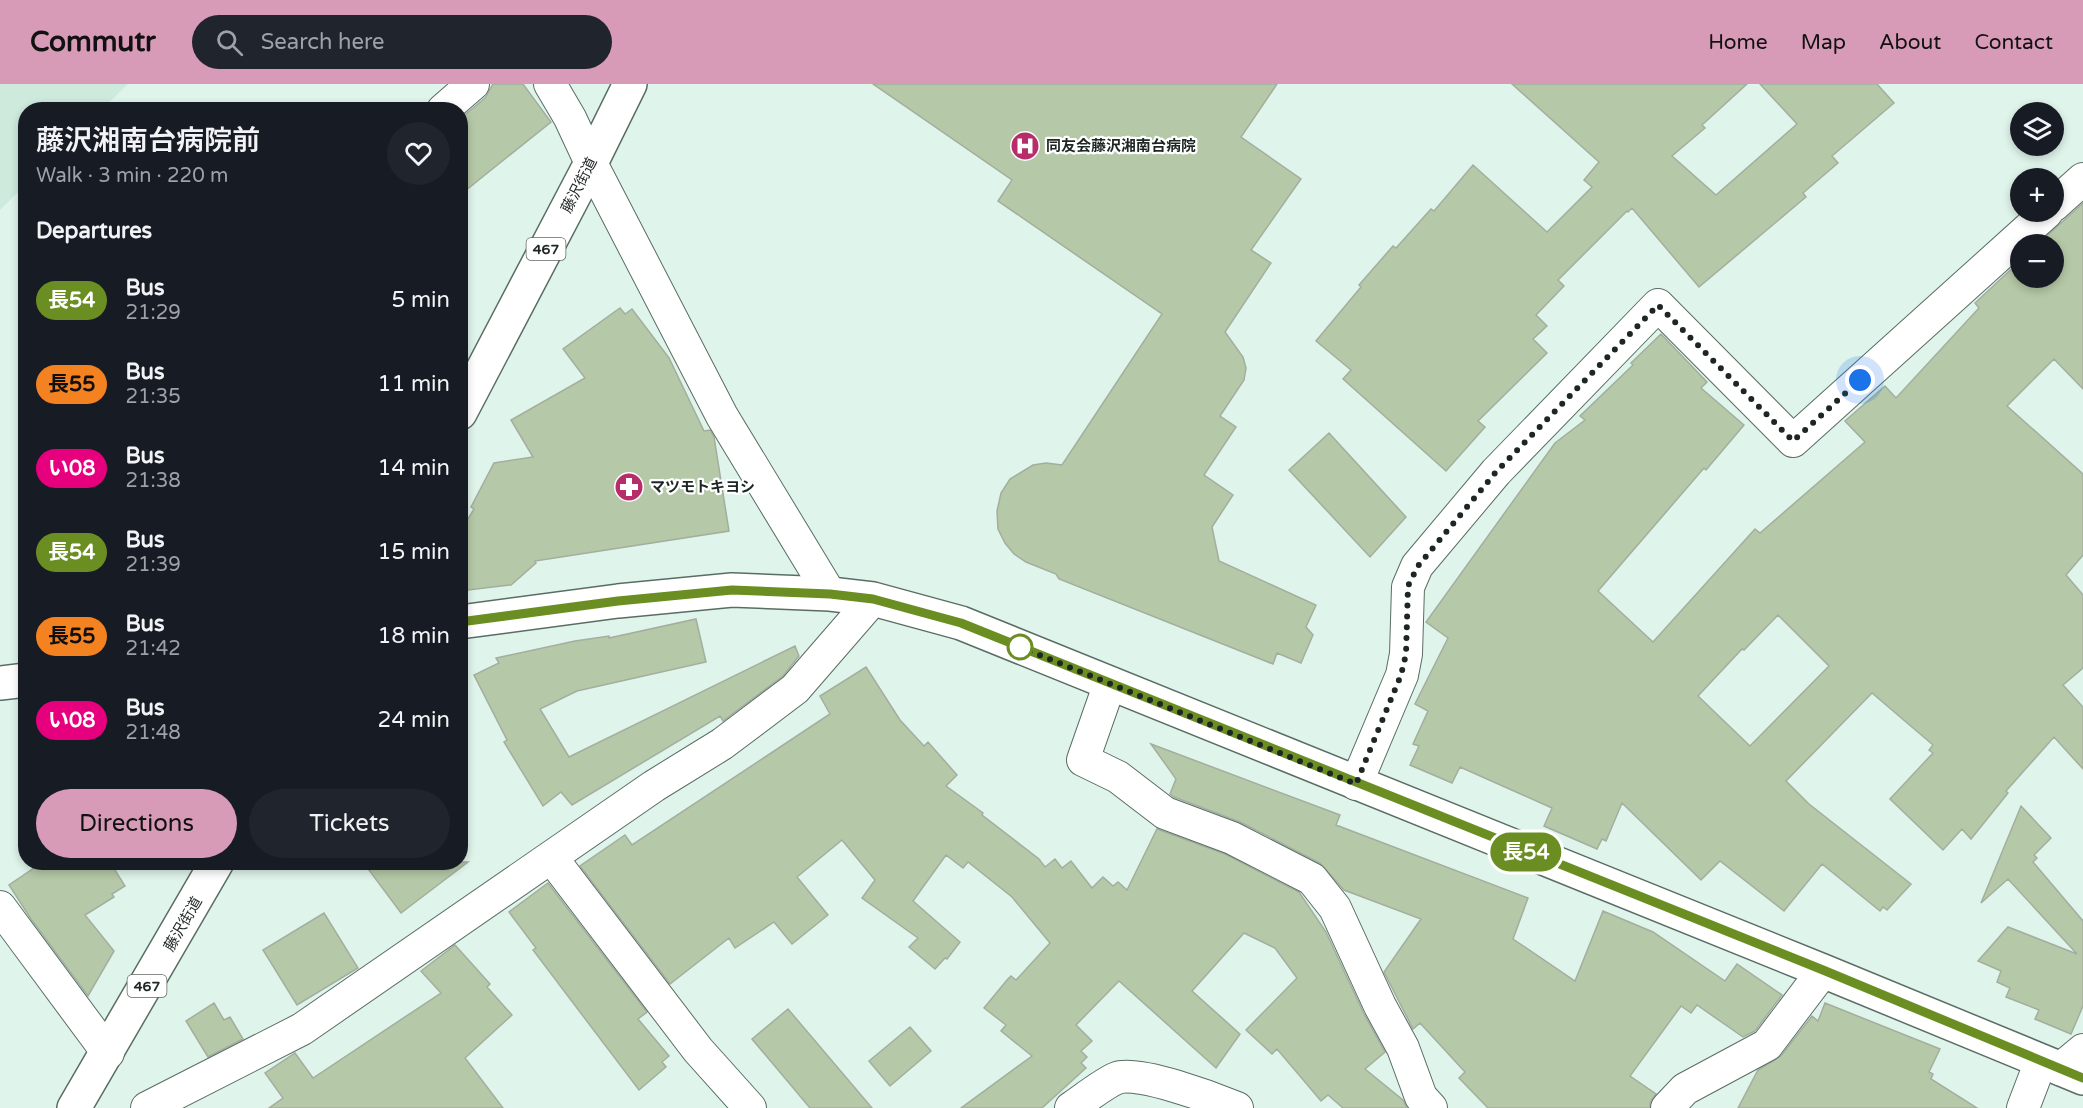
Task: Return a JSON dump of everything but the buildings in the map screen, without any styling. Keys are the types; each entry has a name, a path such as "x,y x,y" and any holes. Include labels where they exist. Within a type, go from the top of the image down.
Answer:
{"main road":[{"name":"藤沢街道","path":"468,398 630,84"},
{"path":"468,621 618,601 732,590 830,594 873,599 961,623 1356,784 1823,970 2067,1064"},
{"path":"0,682 18,681"},
{"name":"藤沢街道","path":"81,1106 108,1053 212,870"}],"street":[{"path":"452,102 473,84"},
{"path":"550,84 570,118 722,416 830,594"},
{"path":"2064,196 2083,179"},
{"path":"1356,784 1401,675 1406,654 1408,586 1418,566 1496,472 1658,305 1793,441 2036,222"},
{"path":"147,1108 302,1029 654,786 722,744 795,689 873,599"},
{"path":"1110,683 1083,760 1118,777 1165,813 1232,838 1312,879 1335,908 1380,1006 1403,1048 1421,1097 1431,1108"},
{"path":"551,857 698,1050 750,1108"},
{"path":"0,908 108,1053"},
{"path":"1667,1108 1685,1089 1767,1045 1823,970"},
{"path":"2023,1108 2067,1064"},
{"path":"1071,1108 1117,1078 1132,1076 1206,1096 1237,1108"}],"shaded area":[{"path":"0,84 128,84 109,102 18,102 18,192 0,210"}],"bus line":[{"name":"長54","path":"468,621 618,601 732,590 830,594 873,599 961,623 1823,970 2083,1078"}],"place":[{"name":"同友会藤沢湘南台病院","path":"1025,146"},
{"name":"マツモトキヨシ","path":"629,487"}],"route":[{"path":"1020,647 1356,784 1401,675 1406,654 1408,586 1418,566 1496,472 1658,305 1793,441 1860,380"}]}
